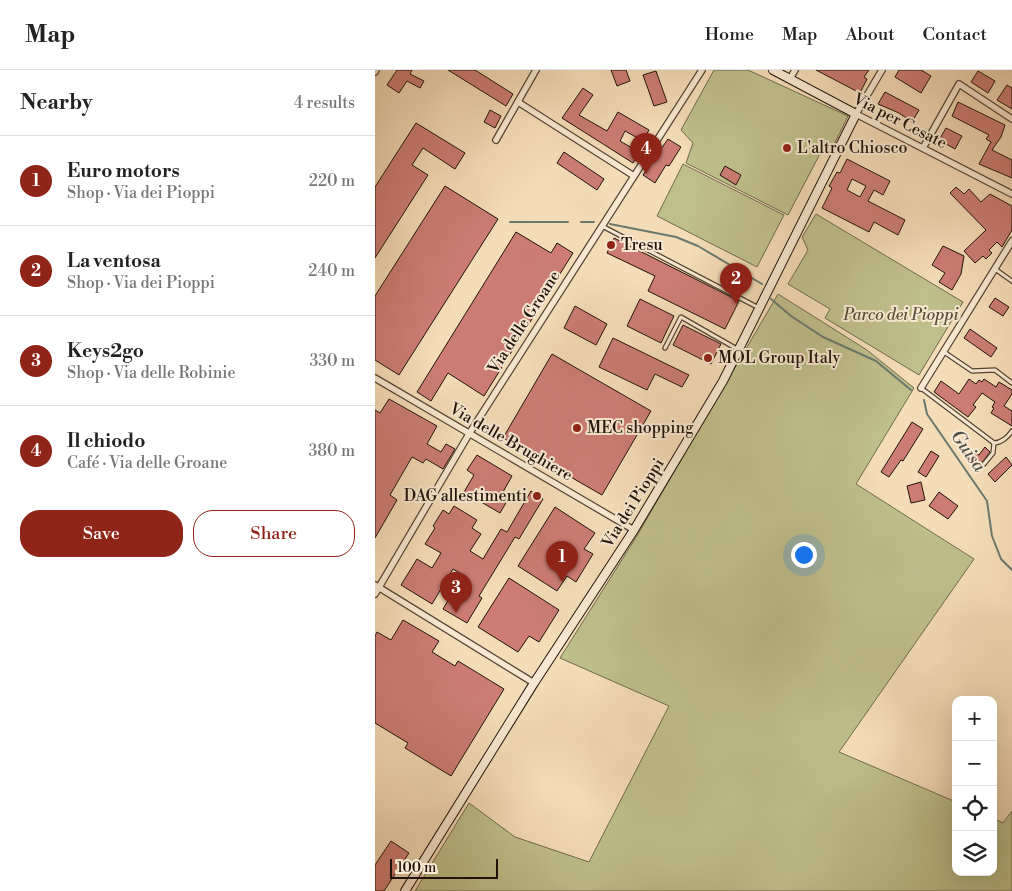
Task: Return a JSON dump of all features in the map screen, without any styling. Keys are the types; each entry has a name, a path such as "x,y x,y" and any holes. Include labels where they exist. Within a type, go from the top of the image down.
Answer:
{"street":[{"path":"496,140 536,70"},
{"name":"Via delle Groane","path":"375,594 377,586 469,434 702,70"},
{"name":"Via per Cesate","path":"774,70 1012,194"},
{"path":"790,79 795,70"},
{"path":"856,114 882,70"},
{"path":"923,148 959,84 1012,118"},
{"path":"518,102 634,176"},
{"name":"Via dei Pioppi","path":"405,891 534,683 634,530 723,381 856,114"},
{"path":"921,388 1012,241"},
{"name":"Via delle Brughiere","path":"375,378 634,530"},
{"path":"377,586 534,683"}],"lane":[{"path":"602,226 760,308"},
{"path":"995,269 1012,281"},
{"path":"665,348 681,317 740,350"},
{"path":"944,352 972,371 995,370 1012,382"},
{"path":"921,388 994,443"},
{"path":"994,443 1008,436 1012,431"},
{"path":"984,464 993,453 994,443"}],"green space":[{"path":"714,70 748,70 848,116 830,153 822,150 788,215 686,163 693,143 681,130"},
{"path":"683,164 784,215 757,267 657,216"},
{"name":"Parco dei Pioppi","path":"816,214 963,302 919,375 825,318 830,309 788,284 808,250 802,237"},
{"path":"778,294 867,350 914,388 856,484 974,559 839,752 952,800 952,876 997,876 997,820 1003,823 1012,811 1012,891 415,891 469,803 515,837 589,862 669,706 560,658 635,539"}],"building":[{"path":"397,70 412,70 410,74 424,81 420,88 407,81 399,93 387,85"},
{"path":"448,70 475,70 513,94 506,106"},
{"path":"611,70 626,70 630,81 617,86"},
{"path":"816,70 869,70 864,77 867,79 860,93"},
{"path":"899,70 921,70 931,76 921,93 895,77"},
{"path":"656,71 667,102 654,106 643,75"},
{"path":"978,71 995,81 988,93 971,82"},
{"path":"1007,85 1012,88 1012,109 997,100"},
{"path":"583,88 593,95 579,115 607,131 618,112 649,130 643,141 625,131 620,141 639,152 633,163 562,118"},
{"path":"885,92 919,110 912,122 899,113 878,104"},
{"path":"958,102 1005,125 1001,137 992,150 1012,160 1012,178 979,164 991,142 986,139 989,135 952,116"},
{"path":"490,110 501,116 495,128 484,122"},
{"path":"416,123 465,153 455,169 423,148 412,165 428,175 375,258 375,187"},
{"path":"946,128 962,136 955,149 939,140"},
{"path":"668,139 681,147 669,166 666,165 655,183 643,175"},
{"path":"564,152 604,179 597,190 557,163"},
{"path":"847,159 890,181 883,195 874,190 868,201 905,220 898,235 874,222 869,232 822,208 832,188 829,186 837,172 840,173","holes":["852,179 866,186 860,197 847,190"]},
{"path":"725,166 741,175 736,185 720,175"},
{"path":"445,186 498,219 399,375 375,360 375,296"},
{"path":"956,187 964,194 969,189 981,202 990,194 1012,206 1012,230 1002,247 997,242 989,250 992,253 986,259 983,256 975,263 964,251 986,230 950,193"},
{"path":"516,232 551,253 557,243 573,253 484,396 448,373 431,401 417,392"},
{"path":"614,238 739,301 725,329 648,291 655,276 607,253"},
{"path":"943,246 964,256 961,274 952,290 939,282 945,273 932,265"},
{"path":"995,298 1009,307 1003,316 989,307"},
{"path":"640,299 674,316 661,343 627,326"},
{"path":"575,306 607,324 596,345 564,328"},
{"path":"683,325 721,344 711,364 673,345"},
{"path":"970,329 997,348 991,357 964,338"},
{"path":"613,338 689,375 682,387 655,374 647,390 599,367"},
{"path":"552,354 651,411 602,495 503,438"},
{"path":"969,379 976,384 979,380 982,382 984,379 996,387 999,382 1012,390 1012,394 1004,406 1012,411 1012,426 991,413 995,402 982,393 973,405 976,407 968,417 934,392 941,381 959,394"},
{"path":"389,399 437,426 427,444 441,452 446,444 455,449 443,469 426,459 423,463 412,457 390,495 397,500 375,538 375,410 380,413"},
{"path":"912,422 923,429 903,461 901,460 889,477 881,472"},
{"path":"985,447 990,452 978,468 970,462 976,453 979,455"},
{"path":"931,451 939,456 926,477 918,472"},
{"path":"477,455 512,476 503,492 510,496 500,513 464,492 474,475 467,470"},
{"path":"1006,457 1012,465 995,482 988,474"},
{"path":"921,482 925,500 911,503 907,486"},
{"path":"531,491 543,499 519,539 515,537 479,596 482,598 467,623 443,609 463,575 453,569 432,604 401,585 417,559 432,568 441,553 425,544 443,510 449,514 454,506 477,520 472,528 481,534 470,551 483,559 501,529 507,532"},
{"path":"939,492 958,506 948,519 929,506"},
{"path":"555,507 595,533 584,549 593,554 576,582 567,576 557,591 518,566"},
{"path":"509,578 559,610 539,642 529,636 518,652 478,627"},
{"path":"403,620 439,641 432,652 455,666 458,661 504,689 451,776 405,748 408,743 375,723 375,636 377,632 391,640"},
{"path":"391,841 409,853 384,891 375,891 375,865"}],"waterway":[{"name":"Guisa","path":"510,222 568,222"},
{"name":"Guisa","path":"581,222 594,222"},
{"name":"Guisa","path":"610,224 676,237 698,246 762,284"},
{"name":"Guisa","path":"771,299 791,316 823,337 876,361 911,390"},
{"name":"Guisa","path":"924,400 927,414 987,501 992,536 1001,559 1012,570"}],"place":[{"name":"L'altro Chiosco","path":"787,148"},
{"name":"Il chiodo","path":"646,174"},
{"name":"Tresu","path":"611,245"},
{"name":"La ventosa","path":"736,304"},
{"name":"MOL Group Italy","path":"708,358"},
{"name":"MEC shopping","path":"577,428"},
{"name":"DAG allestimenti","path":"537,496"},
{"name":"Euro motors","path":"562,582"},
{"name":"Keys2go","path":"456,613"}]}
